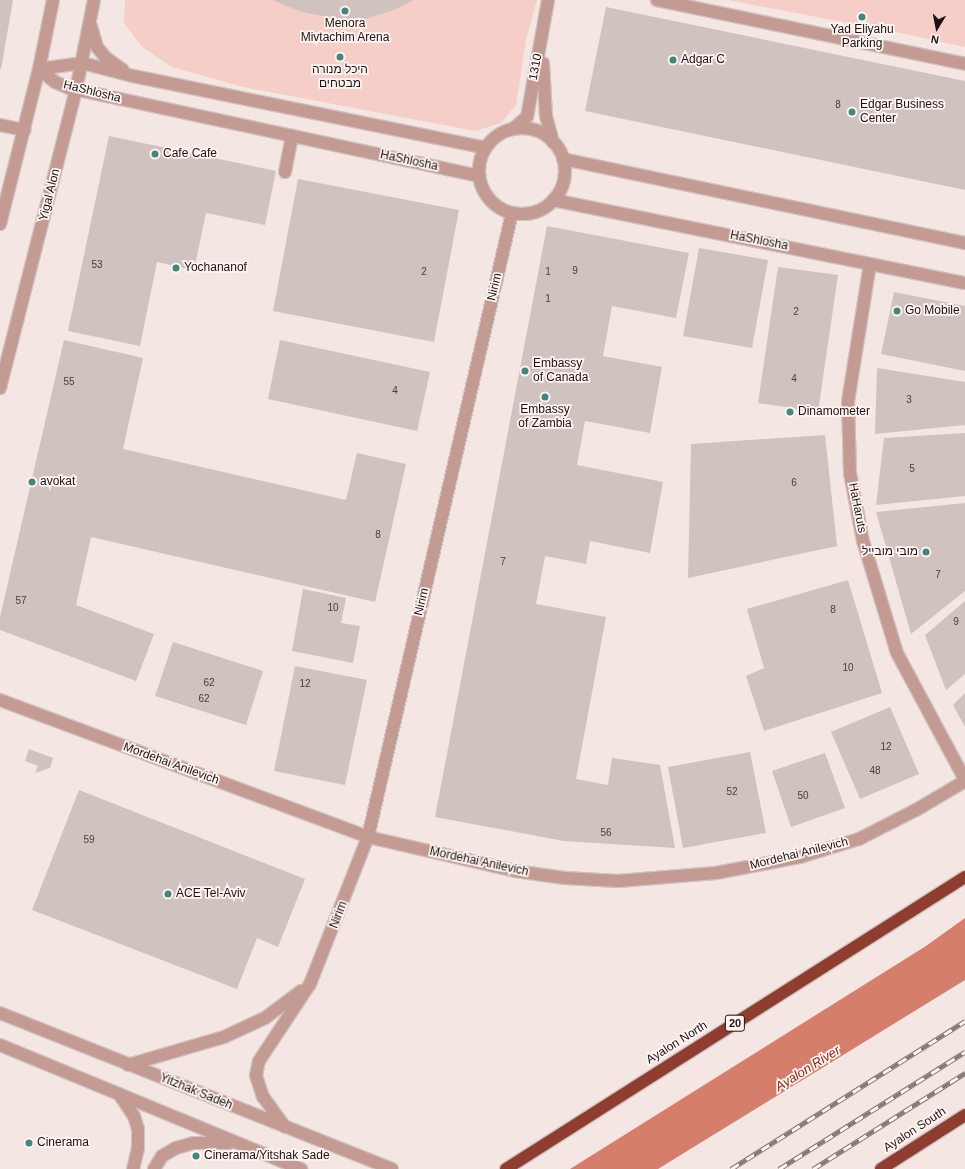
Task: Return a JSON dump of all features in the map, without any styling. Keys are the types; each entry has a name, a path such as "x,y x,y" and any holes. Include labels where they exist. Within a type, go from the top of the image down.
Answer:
{"highway":[{"name":"Ayalon North","path":"506,1169 965,877"},
{"name":"Ayalon South","path":"881,1169 965,1115"}],"street":[{"path":"0,224 39,69 53,0"},
{"name":"Yigal Alon","path":"0,388 76,90 94,0"},
{"name":"1310","path":"513,129 527,117 548,0"},
{"path":"657,0 965,64"},
{"path":"90,22 97,47 105,57 133,76"},
{"path":"543,32 542,87 546,116 553,142 563,159 564,174 561,188 553,200 542,209 527,214 512,213 490,200 482,189 479,176 481,156 493,139 513,129 528,128 542,133 553,142"},
{"name":"HaShlosha","path":"39,69 82,63 133,76 486,148"},
{"name":"HaShlosha","path":"39,69 55,82 76,90 479,176"},
{"path":"0,125 24,130"},
{"path":"285,172 292,136"},
{"path":"563,159 965,243"},
{"name":"HaShlosha","path":"553,200 965,284"},
{"name":"Nirim","path":"284,1127 263,1096 256,1075 259,1061 310,984 368,837 512,213"},
{"name":"HaHaruts","path":"870,264 848,401 852,480 863,541 897,653 965,781"},
{"name":"Mordehai Anilevich","path":"0,700 368,837 515,871 565,878 618,881 716,873 800,857 859,839 916,810 965,781"},
{"path":"128,1065 224,1037 265,1018 310,984"},
{"path":"0,1008 27,1023"},
{"name":"Yitzhak Sadeh","path":"0,1013 392,1169"},
{"path":"0,1045 301,1169"},
{"path":"118,1093 134,1116 138,1129 138,1148 133,1169"},
{"path":"154,1169 162,1156 193,1143 213,1142 245,1146"}],"shaded area":[{"name":"היכל מנורה מבטחים","path":"125,0 537,0 526,40 516,105 501,123 475,131 243,87 172,67 142,47 124,23"},
{"path":"728,0 965,0 965,47 905,34"}],"water":[{"name":"Ayalon River","path":"965,918 965,980 658,1169 570,1169 926,946"}],"building":[{"path":"0,0 13,0 1,69 0,69"},
{"name":"Menora Mivtachim Arena","path":"272,0 414,0 394,10 362,20 334,18 302,12"},
{"path":"606,7 965,81 965,190 585,111"},
{"path":"109,136 276,171 265,225 206,213 194,270 157,262 140,346 68,331"},
{"path":"298,179 459,210 434,342 273,311"},
{"path":"547,226 689,253 676,318 612,306 603,356 662,367 650,433 585,421 577,465 663,482 650,553 590,541 586,564 545,556 536,604 606,617 576,779 608,785 612,758 660,765 675,848 564,841 435,817"},
{"path":"699,248 768,260 752,348 683,336"},
{"path":"778,267 838,275 818,412 758,403"},
{"path":"894,292 965,306 965,371 881,354"},
{"path":"64,340 143,358 123,449 346,500 357,453 406,464 375,602 91,537 76,605 154,634 136,681 0,630 0,617"},
{"path":"280,340 430,372 417,431 268,399"},
{"path":"877,368 965,382 965,425 875,434"},
{"path":"965,433 965,496 876,505 884,438"},
{"path":"825,435 837,546 688,578 691,444"},
{"name":"מובי מובייל","path":"965,503 965,591 911,634 876,512"},
{"path":"848,580 882,693 764,731 746,676 764,668 747,609"},
{"path":"303,589 346,598 341,623 360,626 353,663 292,651"},
{"path":"965,601 965,674 946,690 925,635"},
{"path":"173,642 263,671 246,725 155,696"},
{"path":"295,666 367,680 345,785 274,771"},
{"path":"965,693 965,727 953,705"},
{"path":"890,707 919,774 860,799 831,732"},
{"path":"29,749 53,758 50,768 35,773 38,766 25,761"},
{"path":"750,752 766,833 683,848 668,767"},
{"path":"825,753 845,808 791,827 772,771"},
{"name":"ACE Tel-Aviv","path":"79,790 305,879 278,947 257,938 237,989 32,910"}],"railway":[{"path":"731,1169 965,1021"},
{"path":"779,1169 965,1052"},
{"path":"813,1169 965,1073"}],"place":[{"name":"Menora Mivtachim Arena","path":"345,11"},
{"name":"Yad Eliyahu Parking","path":"862,17"},
{"name":"היכל מנורה מבטחים","path":"340,57"},
{"name":"Adgar C","path":"673,60"},
{"name":"Edgar Business Center","path":"852,112"},
{"name":"Cafe Cafe","path":"155,154"},
{"name":"Yochananof","path":"176,268"},
{"name":"Go Mobile","path":"897,311"},
{"name":"Embassy of Canada","path":"525,371"},
{"name":"Embassy of Zambia","path":"545,397"},
{"name":"Dinamometer","path":"790,412"},
{"name":"avokat","path":"32,482"},
{"name":"מובי מובייל","path":"926,552"},
{"name":"ACE Tel-Aviv","path":"168,894"},
{"name":"Cinerama","path":"29,1143"},
{"name":"Cinerama/Yitshak Sade","path":"196,1156"}]}
